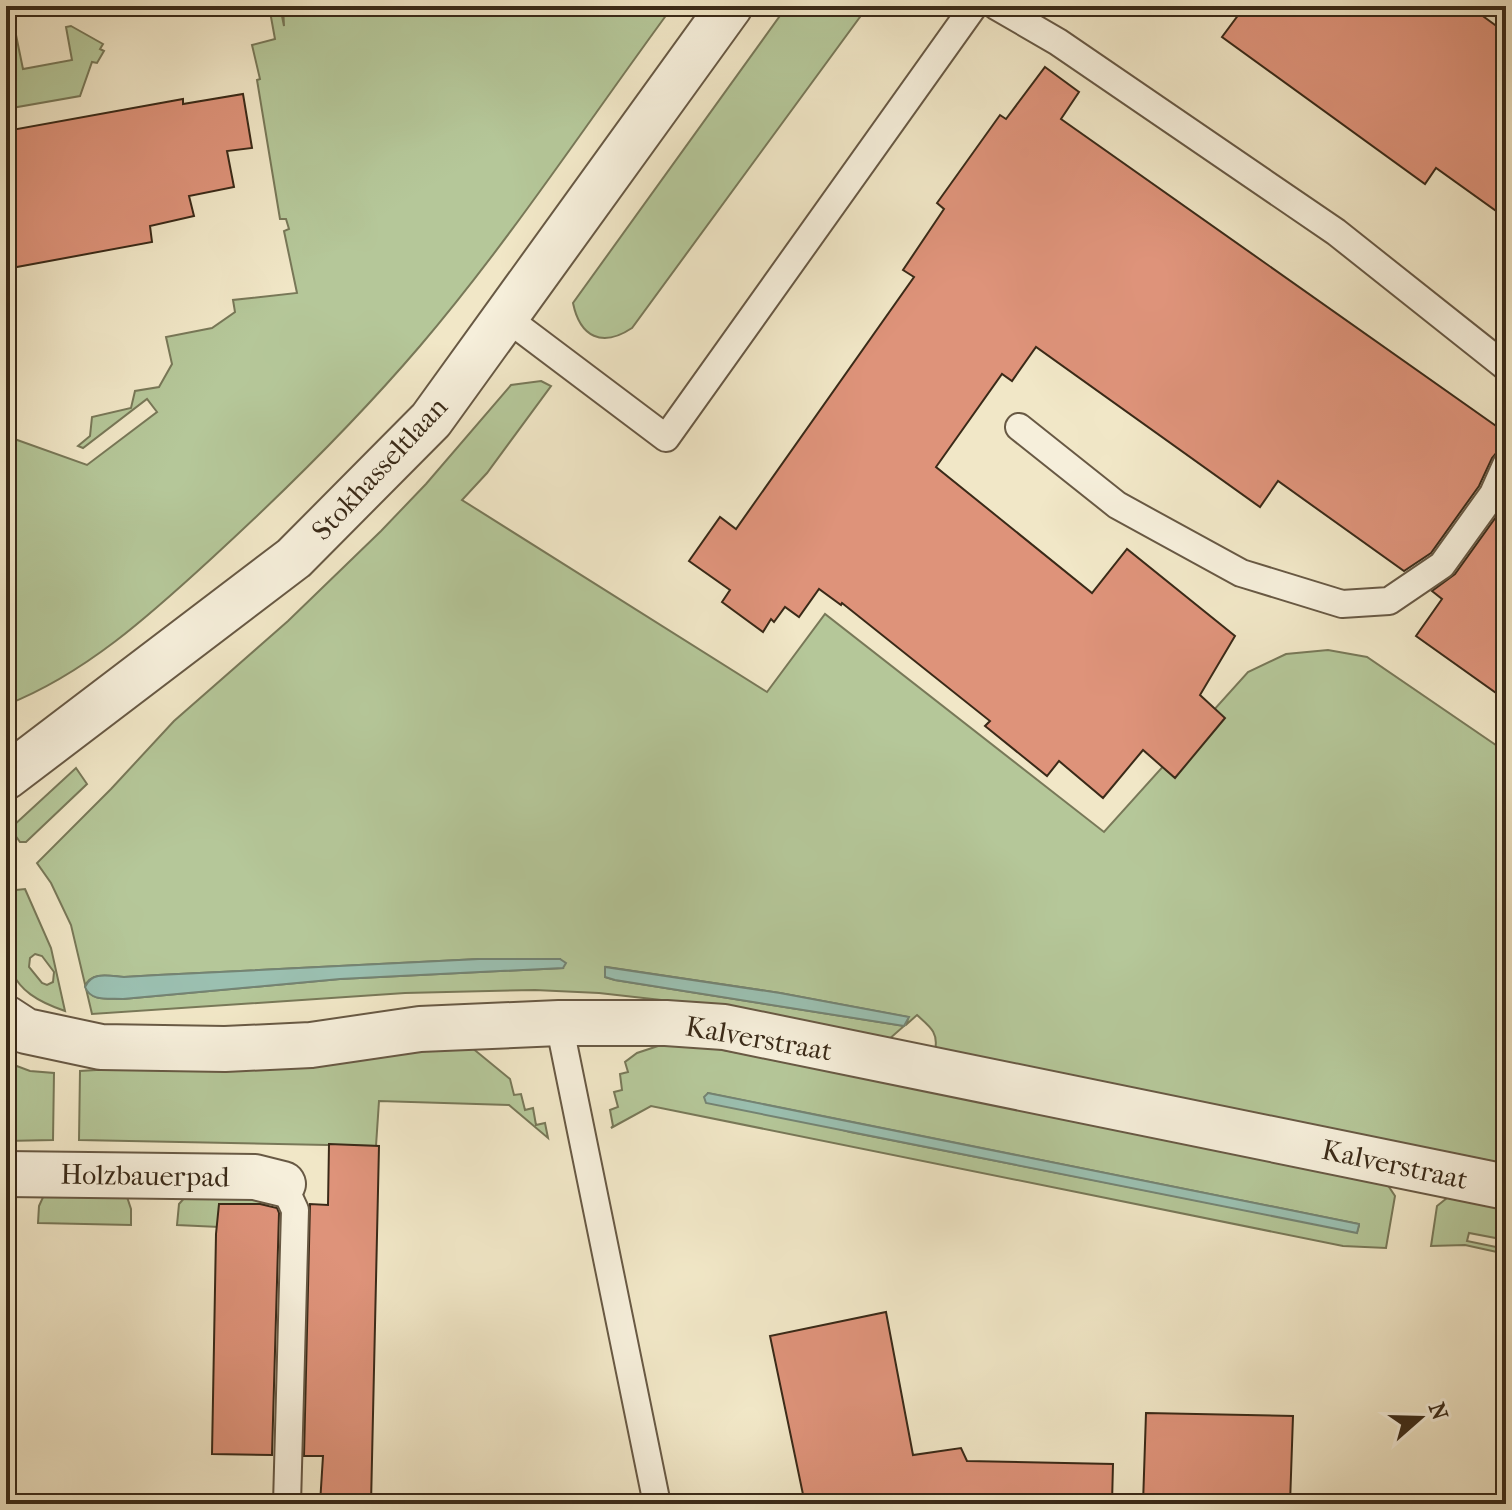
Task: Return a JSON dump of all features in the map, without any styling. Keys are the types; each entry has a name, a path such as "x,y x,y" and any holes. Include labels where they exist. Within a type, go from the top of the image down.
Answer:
{"street":[{"name":"Stokhasseltlaan","path":"6,777 294,558 431,420 730,6"},
{"name":"Kalverstraat","path":"6,1018 26,1031 101,1047 225,1049 311,1045 420,1029 559,1023 666,1023 724,1027 1506,1187"},
{"name":"Holzbauerpad","path":"6,1174 255,1177 283,1184"}],"lane":[{"path":"504,316 666,438 974,6"},
{"path":"996,6 1058,42 1336,232 1506,367"},
{"path":"1019,427 1117,505 1227,566 1342,604 1389,601 1442,565 1493,494 1506,465"},
{"path":"559,1023 657,1504"},
{"path":"283,1184 295,1210 287,1504"}],"shaded area":[{"path":"269,6 280,6 284,26 283,6 673,6 486,264 420,346 345,429 239,533 140,621 63,677 6,705 6,436 87,465 157,412 147,399 83,448 78,446 90,436 92,417 131,408 135,391 159,387 172,364 166,337 212,328 235,312 233,300 297,293 284,231 289,229 286,219 280,219 257,80 260,79 252,45 275,39"},
{"path":"787,6 868,6 632,328 611,337 594,336 581,324 573,303"},
{"path":"71,26 103,44 100,49 104,51 97,63 92,62 80,96 6,109 6,37 16,35 23,69 72,60 66,27"},
{"path":"541,381 551,386 487,473 462,500 767,692 825,614 1104,832 1248,672 1286,654 1328,650 1367,657 1506,752 1506,1164 935,1050 934,1034 917,1015 907,1024 908,1017 780,993 606,967 605,977 615,980 904,1026 887,1041 688,1003 599,993 535,990 405,993 92,1014 86,987 96,997 123,999 340,979 563,968 560,959 479,959 102,976 92,978 85,986 71,925 51,883 37,863 174,721 288,621 381,531 511,385"},
{"path":"76,768 87,784 26,842 20,842 12,831 13,826"},
{"path":"25,889 51,948 65,1011 28,993 11,969 6,938 6,897 16,890","holes":["35,954 42,956 54,972 53,982 47,985 29,967 30,958"]},
{"path":"479,959 560,959 566,963 563,968 340,979 123,999 96,997 85,987 92,979 102,976"},
{"path":"605,967 780,993 909,1017 904,1026 615,980 605,977"},
{"path":"664,1044 693,1044 1385,1181 1395,1196 1386,1248 1343,1246 651,1106 611,1128 610,1110 618,1107 614,1092 622,1090 620,1074 628,1072 625,1062 637,1053","holes":["707,1093 1359,1224 1357,1232 850,1132"]},
{"path":"471,1047 510,1079 514,1095 521,1094 525,1110 533,1108 536,1125 545,1123 548,1138 509,1105 379,1101 376,1146 79,1140 80,1071"},
{"path":"6,1062 30,1071 54,1073 53,1140 6,1141"},
{"path":"708,1093 1359,1225 1357,1233 706,1103 704,1097"},
{"path":"1452,1194 1506,1205 1506,1240 1469,1233 1467,1241 1506,1249 1506,1254 1465,1245 1431,1246 1437,1206"},
{"path":"44,1195 127,1197 131,1225 38,1223 39,1206"},
{"path":"187,1195 269,1195 269,1204 219,1204 219,1227 177,1225 179,1204"}],"building":[{"path":"1245,6 1469,6 1506,33 1506,218 1436,168 1425,184 1222,37"},
{"path":"1045,67 1079,92 1061,119 1506,433 1506,449 1492,458 1479,486 1431,553 1404,571 1278,481 1260,507 1036,347 1012,381 1002,374 936,467 1092,593 1127,549 1235,636 1200,695 1225,718 1175,778 1143,750 1103,798 1059,761 1047,776 985,726 990,721 842,603 819,589 799,617 785,607 774,622 771,619 763,632 722,602 730,590 689,561 720,517 736,529 914,277 903,270 944,209 937,203 1000,115 1006,119"},
{"path":"243,94 252,148 227,151 234,187 189,196 194,216 150,226 152,242 6,269 6,131 183,99 183,104"},
{"path":"1506,503 1506,700 1416,636 1442,599 1432,591 1455,574"},
{"path":"329,1144 379,1146 371,1504 320,1504 323,1456 304,1456 310,1204 328,1205"},
{"path":"219,1204 260,1204 277,1208 279,1213 272,1455 212,1454"},
{"path":"886,1312 913,1455 961,1448 967,1461 1113,1464 1112,1504 805,1504 770,1336"},
{"path":"1146,1413 1293,1416 1290,1504 1143,1504"}]}
